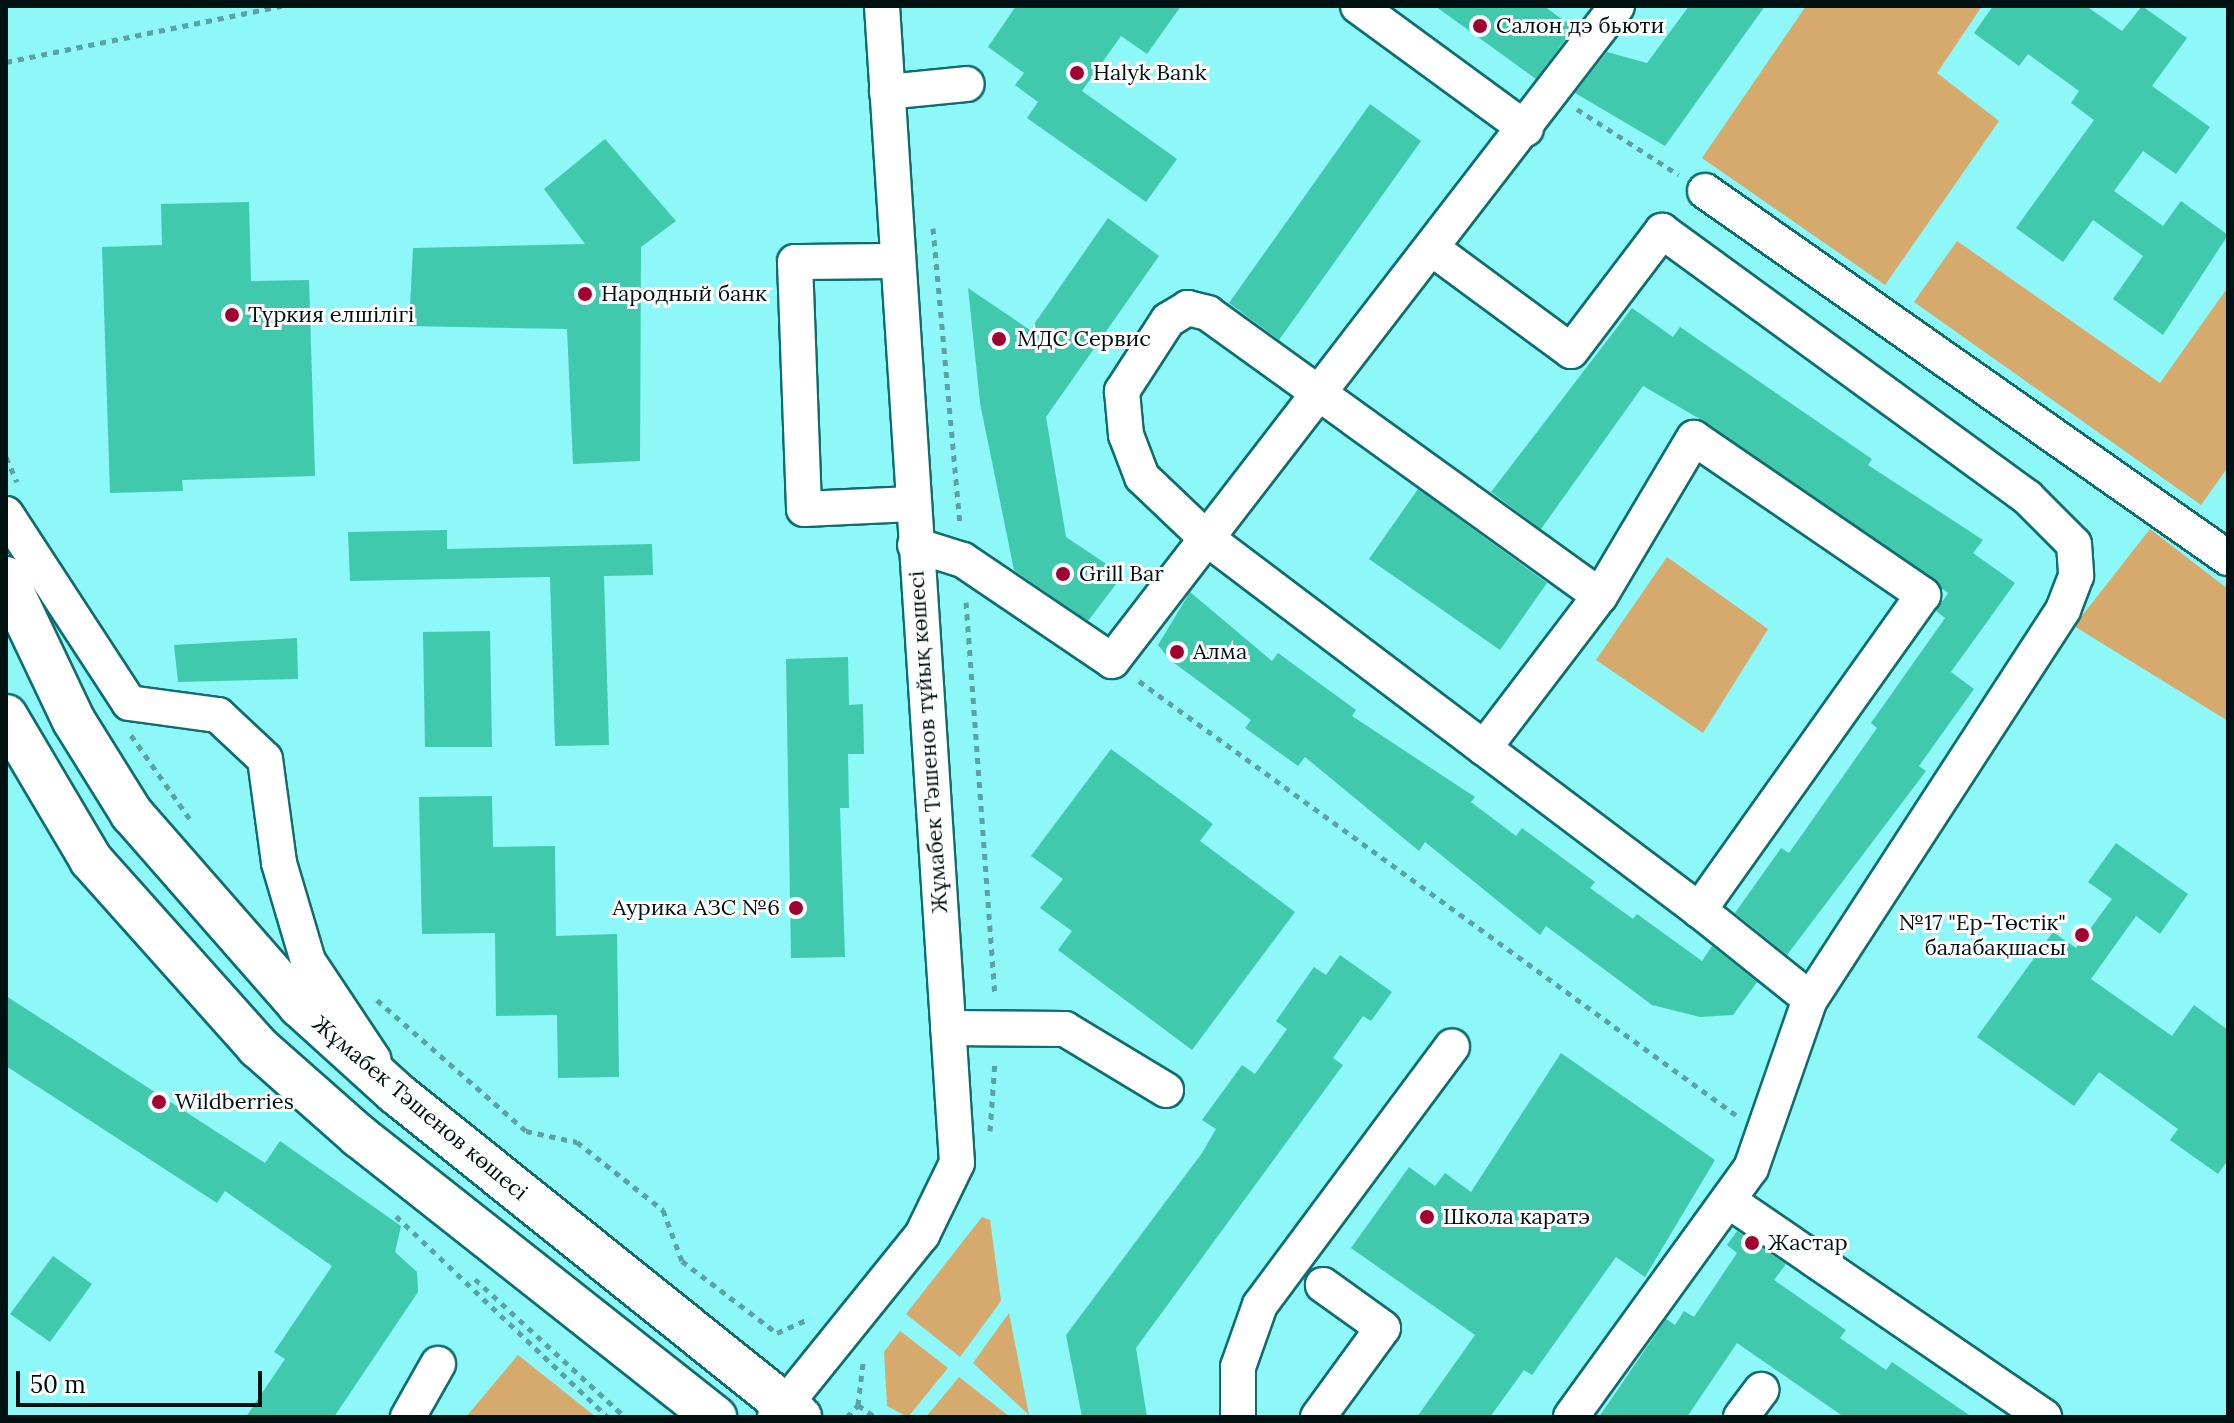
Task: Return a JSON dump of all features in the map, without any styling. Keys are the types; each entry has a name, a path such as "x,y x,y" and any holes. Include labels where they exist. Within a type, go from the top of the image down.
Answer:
{"main road":[{"name":"Жұмабек Тәшенов көшесі","path":"6,578 74,721 132,814 300,1006 396,1093 787,1413"},
{"path":"6,716 91,860 258,1047 359,1136 715,1417"}],"street":[{"name":"Жұмабек Тәшенов тұйық көшесі","path":"787,1413 846,1330 922,1235 957,1163 882,6"},
{"path":"1358,6 1526,129"},
{"path":"915,545 963,560 1112,661 1205,537 1434,250 1617,6"},
{"path":"887,92 967,84"},
{"path":"1705,191 2228,558"},
{"path":"1434,250 1571,351 1662,231 2027,497 2074,544 2076,576 2063,610 1810,999 1763,1134 1729,1201 1571,1417"},
{"path":"898,261 795,262 804,509 912,504"},
{"path":"1600,596 1322,390 1208,313 1188,308 1168,320 1122,391 1126,435 1142,477 1205,537 1699,910 1810,999"},
{"path":"1484,748 1600,596 1694,438 1923,595 1699,910"},
{"path":"15,507 129,703 218,715 265,759 279,863 308,961 396,1093"},
{"path":"948,1028 1065,1029 1166,1090"},
{"path":"1238,1417 1238,1367 1260,1305 1452,1046"},
{"path":"1729,1201 2044,1417"},
{"path":"1318,1417 1383,1328 1323,1285"},
{"path":"408,1417 438,1364"}],"path":[{"path":"6,62 281,6"},
{"path":"1553,93 1705,191"},
{"path":"6,457 15,507"},
{"path":"1112,661 1763,1134"},
{"path":"128,731 198,830"},
{"path":"371,995 526,1131 577,1142 663,1210 682,1261 777,1333 824,1311 865,1346 858,1405 847,1417"},
{"path":"858,1405 875,1417"}],"shaded area":[{"path":"1806,6 1982,6 1937,73 1999,121 1885,285 1702,158"},
{"path":"1957,241 2160,383 2228,287 2228,467 2201,505 1914,302"},
{"path":"2150,529 2228,589 2228,721 2074,626"},
{"path":"1667,557 1768,629 1703,733 1596,660"},
{"path":"982,1217 990,1220 1001,1301 960,1357 906,1314"},
{"path":"1009,1313 1029,1415 973,1363"},
{"path":"900,1331 948,1368 908,1417 887,1406 884,1352"},
{"path":"518,1355 596,1417 466,1417"},
{"path":"959,1377 1010,1417 926,1417"}],"building":[{"path":"1016,6 1181,6 1147,54 1121,36 1082,91 1177,159 1146,202 1027,118 1038,102 1015,85 1024,73 988,47"},
{"path":"1435,6 1544,6 1574,28 1536,79"},
{"path":"1689,6 1765,6 1665,146 1575,93 1607,52 1647,63"},
{"path":"1993,6 2086,6 2122,31 2142,6 2187,38 2152,86 2210,127 2176,174 2143,151 2114,191 2163,226 2181,201 2228,235 2163,335 2113,299 2143,256 2093,220 2063,262 2016,228 2094,120 2071,103 2079,91 2028,54 2019,66 1974,33"},
{"path":"1370,104 1421,141 1279,340 1229,303"},
{"path":"605,139 676,221 641,247 640,461 573,464 567,329 409,326 413,248 585,244 544,189"},
{"path":"249,202 251,281 309,280 315,476 182,480 183,491 110,493 102,247 162,245 161,204"},
{"path":"1108,218 1159,256 1046,417 1066,537 1123,575 1088,621 1014,570 980,403 968,288 1030,330"},
{"path":"1632,308 1673,337 1680,327 1872,459 1868,465 1983,540 1973,553 2015,583 1951,672 1974,689 1919,766 1926,771 1787,955 1735,913 1781,848 1789,853 1877,728 1871,723 1945,618 1936,611 1948,593 1705,422 1643,386 1541,529 1491,492"},
{"path":"1418,489 1547,583 1500,650 1369,559"},
{"path":"447,530 447,549 652,544 653,575 604,576 609,745 555,746 550,577 350,581 348,532"},
{"path":"1190,592 1272,661 1278,653 1356,710 1352,716 1475,797 1471,802 1516,836 1522,828 1595,882 1590,888 1633,919 1637,914 1702,961 1712,946 1757,982 1733,1015 1700,1017 1652,1005 1546,926 1540,935 1425,842 1419,851 1305,757 1298,766 1245,728 1251,720 1170,660 1158,645"},
{"path":"490,631 492,747 425,747 423,632"},
{"path":"297,638 298,679 178,682 174,645"},
{"path":"848,657 849,705 863,704 864,754 848,754 849,808 840,808 845,957 791,958 786,659"},
{"path":"1111,749 1213,824 1200,841 1295,912 1192,1050 1058,950 1072,931 1040,908 1063,879 1031,856"},
{"path":"492,796 493,847 555,846 556,936 617,934 619,1077 558,1078 557,1015 496,1016 495,933 422,934 419,797"},
{"path":"2116,843 2188,894 2160,934 2136,916 2091,979 2172,1036 2194,1005 2228,1030 2228,1160 2218,1174 2170,1140 2178,1129 2099,1072 2074,1106 1977,1037 2053,932 2076,948 2112,899 2088,882"},
{"path":"1340,955 1392,992 1371,1021 1363,1016 1333,1058 1343,1065 1136,1348 1147,1417 1082,1417 1066,1335 1202,1153 1216,1129 1202,1120 1242,1065 1255,1074 1287,1029 1276,1021 1314,967 1326,975"},
{"path":"6,996 265,1163 280,1141 401,1226 395,1252 417,1272 418,1292 334,1417 246,1417 285,1359 274,1352 332,1266 225,1191 217,1203 6,1066"},
{"path":"1561,1053 1715,1160 1645,1277 1616,1257 1532,1375 1524,1370 1490,1417 1417,1417 1475,1335 1351,1248 1409,1167 1435,1186 1445,1173 1471,1192"},
{"path":"1737,1231 1786,1264 1774,1280 1846,1330 1840,1338 1886,1370 1892,1362 1972,1417 1844,1417 1737,1343 1687,1417 1599,1417 1666,1319 1675,1325 1684,1311 1694,1317 1737,1253 1727,1245"},
{"path":"53,1256 92,1284 50,1342 10,1314"}],"place":[{"name":"Салон дэ бьюти","path":"1480,26"},
{"name":"Halyk Bank","path":"1077,73"},
{"name":"Народный банк","path":"585,294"},
{"name":"Түркия елшілігі","path":"232,315"},
{"name":"МДС Сервис","path":"999,339"},
{"name":"Grill Bar","path":"1063,574"},
{"name":"Алма","path":"1177,652"},
{"name":"Аурика АЗС №6","path":"796,908"},
{"name":"№17 \"Ер-Төстік\" балабақшасы","path":"2082,935"},
{"name":"Wildberries","path":"159,1102"},
{"name":"Школа каратэ","path":"1427,1217"},
{"name":"Жастар","path":"1752,1243"}]}
